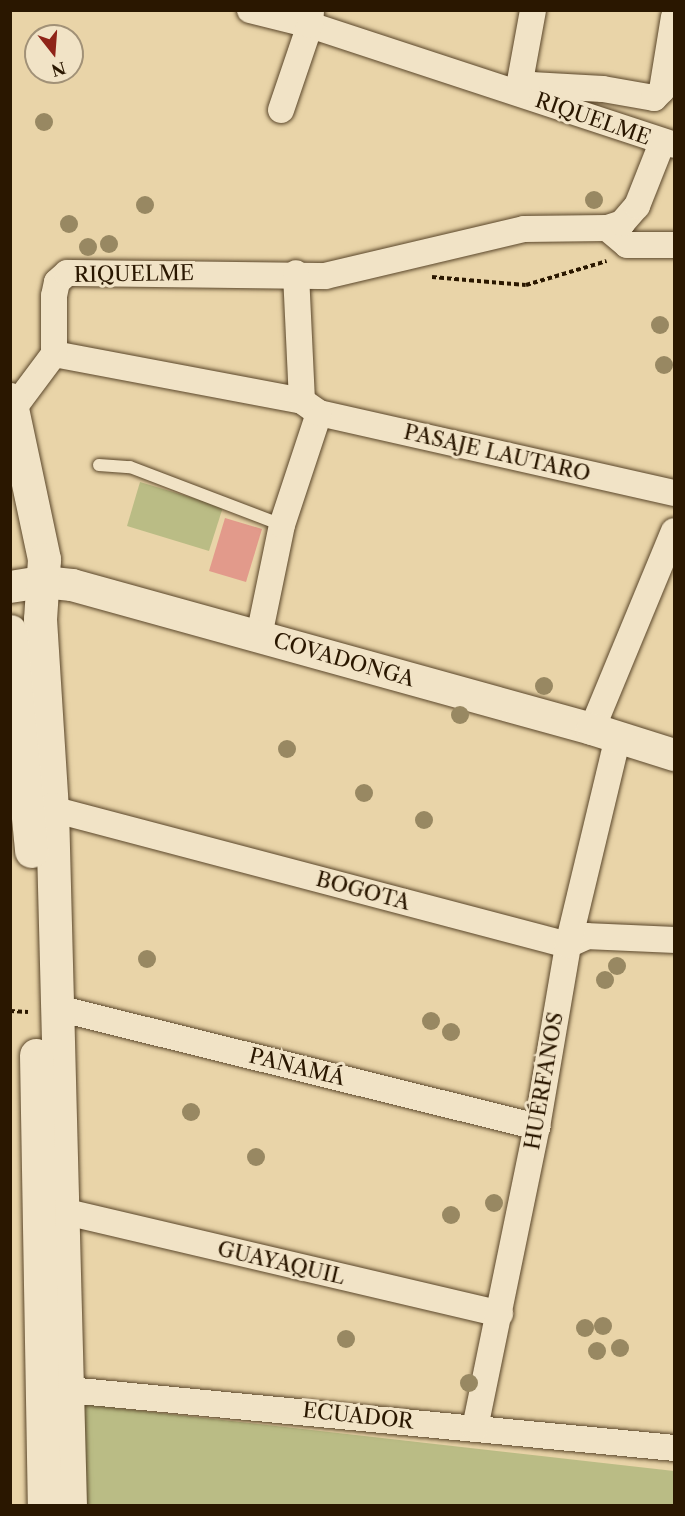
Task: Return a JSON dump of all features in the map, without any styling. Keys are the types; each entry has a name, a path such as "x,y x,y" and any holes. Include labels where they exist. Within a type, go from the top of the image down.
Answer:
{"main road":[{"path":"12,404 20,477 44,559 40,619 52,810 34,1011 63,1211 55,1388 44,1506"},
{"path":"10,631 30,820 34,1011 55,1388 70,1506"}],"street":[{"name":"RIQUELME","path":"54,354 57,282 67,273 296,273 325,276 354,272 524,229 607,228 622,223 637,206 668,144 310,18 250,10"},
{"path":"518,92 533,10"},
{"path":"518,92 531,85 603,88 654,98 662,90 675,17"},
{"path":"282,110 310,18"},
{"path":"607,228 627,245 675,245"},
{"path":"259,636 282,525 311,407 296,273"},
{"path":"12,404 54,354"},
{"name":"PASAJE LAUTARO","path":"54,354 311,407 675,493"},
{"name":"HUÉRFANOS","path":"476,1428 537,1127 605,733 673,540"},
{"name":"COVADONGA","path":"10,587 43,582 72,585 605,733 675,755"},
{"name":"BOGOTA","path":"52,810 568,945"},
{"path":"568,945 587,936 675,940"},
{"name":"PANAMÁ","path":"34,1011 537,1127"},
{"name":"GUAYAQUIL","path":"63,1211 500,1314"},
{"name":"ECUADOR","path":"55,1388 675,1448"}],"lane":[{"path":"99,465 130,467 282,525"}],"path":[{"path":"423,277 526,285 606,262 627,245"}],"green space":[{"path":"140,482 223,507 209,551 127,526"},
{"path":"81,1404 674,1471 674,1505 84,1505"}],"building":[{"path":"225,518 262,529 246,582 209,571"}]}
